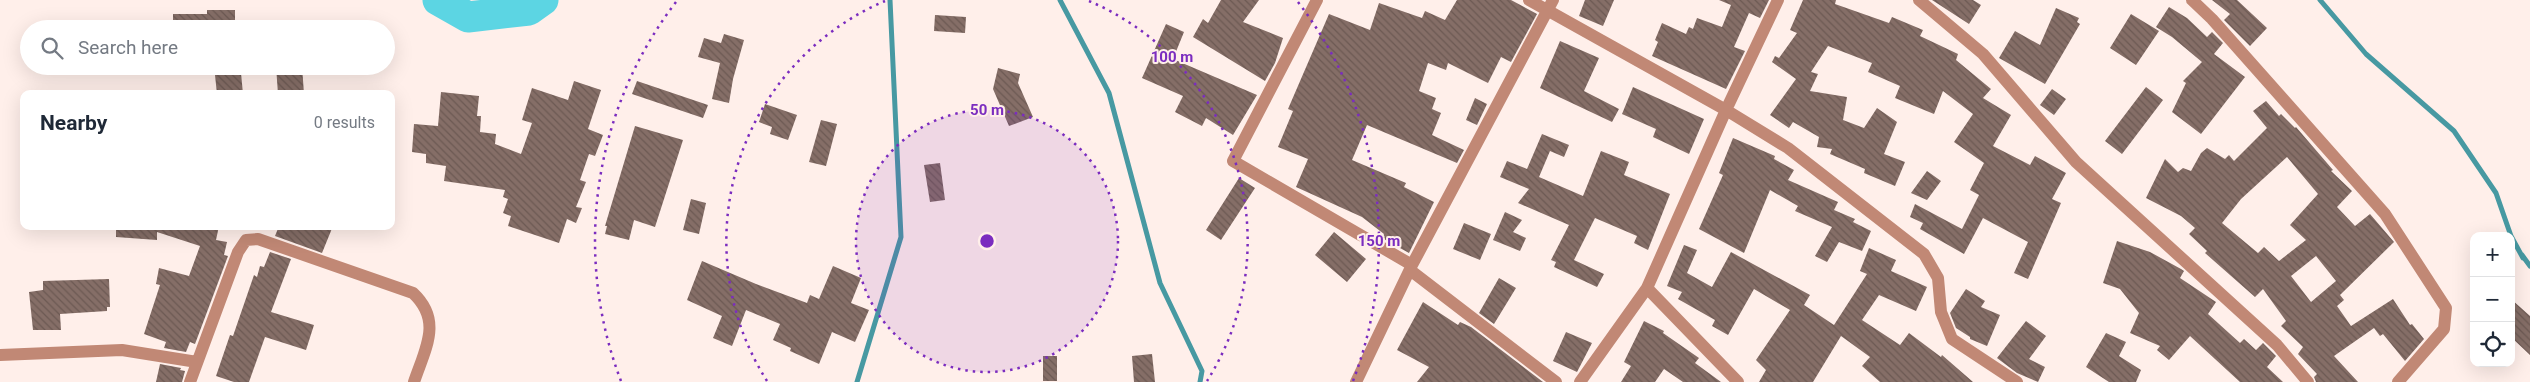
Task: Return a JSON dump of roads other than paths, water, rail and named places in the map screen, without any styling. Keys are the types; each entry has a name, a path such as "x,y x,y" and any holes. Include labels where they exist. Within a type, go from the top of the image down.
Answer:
{"street":[{"path":"1317,0 1233,161 1411,268 1556,382"},
{"path":"1529,0 1550,5 1788,148 1924,254 1938,278 1941,312 1952,339 2017,382"},
{"path":"1580,382 1647,288 1726,110 1778,0"},
{"path":"1919,0 1983,54 2076,162 2277,345 2308,382"},
{"path":"2192,0 2212,19 2385,214 2446,308 2444,329 2398,382"},
{"path":"1356,382 1411,268 1550,5"},
{"path":"190,382 238,252 246,240 258,239 413,293 423,303 431,318 430,333 414,382"},
{"path":"1647,288 1738,382"},
{"path":"0,355 122,350 197,362"}],"waterway":[{"path":"438,0 468,17 529,10 543,0"},
{"path":"857,382 901,237 890,0"},
{"path":"1060,0 1109,93 1160,283 1202,371 1200,382"},
{"path":"2320,0 2366,54 2454,131 2496,193 2510,232"},
{"path":"2515,243 2523,258"},
{"path":"2522,255 2530,266"}]}
